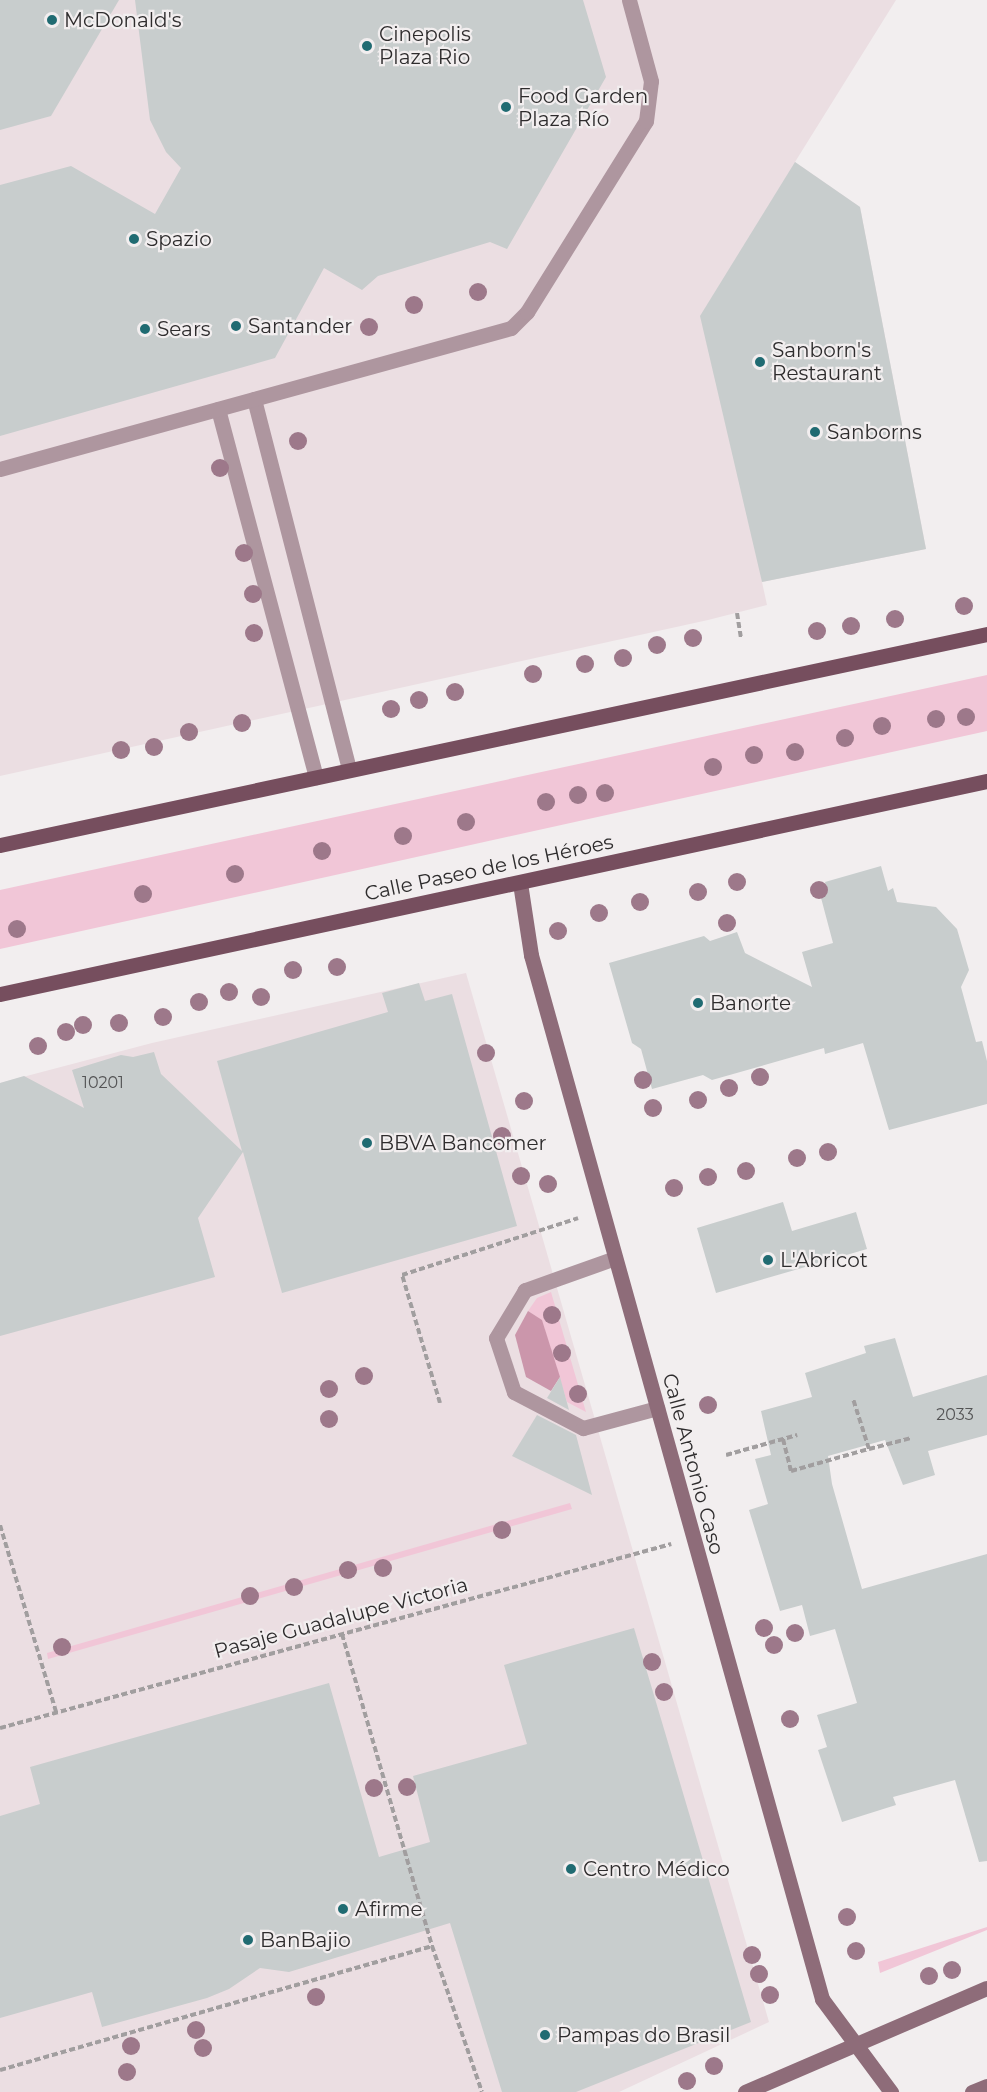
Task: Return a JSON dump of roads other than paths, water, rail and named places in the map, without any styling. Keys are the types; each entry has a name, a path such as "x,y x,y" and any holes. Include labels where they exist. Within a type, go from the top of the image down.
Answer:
{"main road":[{"path":"0,845 987,634"},
{"name":"Calle Paseo de los Héroes","path":"0,994 987,781"}],"street":[{"name":"Calle Antonio Caso","path":"520,883 531,955 657,1408 691,1539 822,1999 891,2092"},
{"path":"745,2092 987,1988"},
{"path":"972,2092 987,2086"}],"lane":[{"path":"0,469 502,332 521,320 646,121 651,81 629,0"},
{"path":"254,399 349,769"},
{"path":"218,409 316,777"},
{"path":"615,1258 525,1290 496,1338 514,1392 583,1428 657,1408"}],"place":[{"name":"McDonald's","path":"52,20"},
{"name":"Cinepolis Plaza Rio","path":"367,46"},
{"name":"Food Garden Plaza Río","path":"506,107"},
{"name":"Spazio","path":"134,239"},
{"name":"Santander","path":"236,326"},
{"name":"Sears","path":"145,329"},
{"name":"Sanborn's Restaurant","path":"760,362"},
{"name":"Sanborns","path":"815,432"},
{"name":"Banorte","path":"698,1003"},
{"name":"BBVA Bancomer","path":"367,1143"},
{"name":"L'Abricot","path":"768,1260"},
{"name":"Centro Médico","path":"571,1869"},
{"name":"Afirme","path":"343,1909"},
{"name":"BanBajio","path":"248,1940"},
{"name":"Pampas do Brasil","path":"545,2035"}]}
